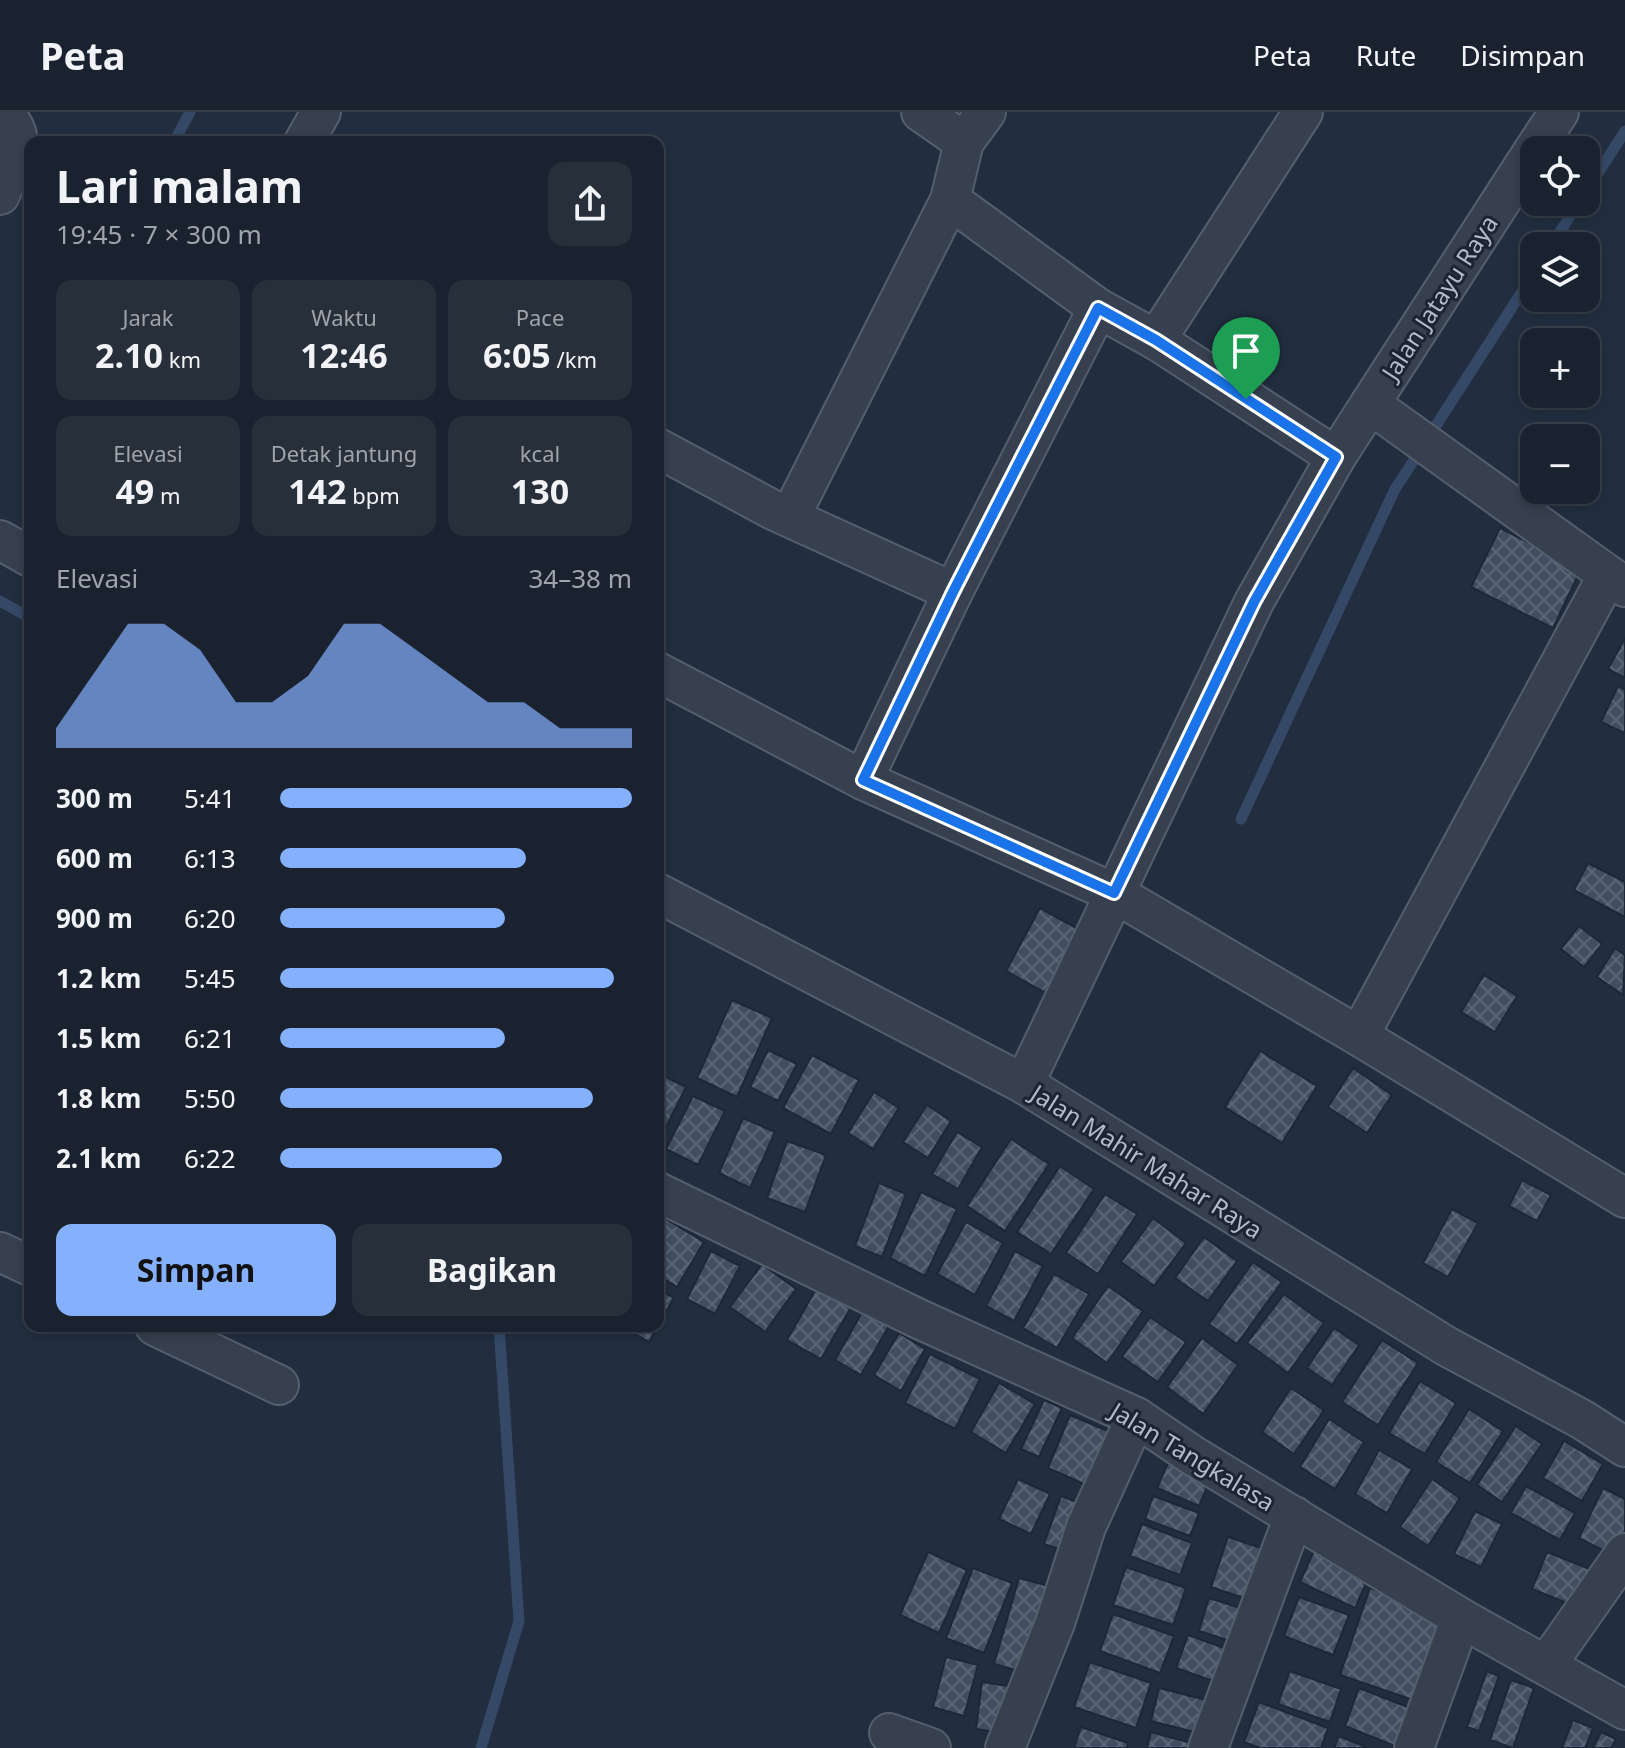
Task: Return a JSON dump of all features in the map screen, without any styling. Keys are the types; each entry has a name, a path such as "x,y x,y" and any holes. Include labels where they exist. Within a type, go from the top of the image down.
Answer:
{"street":[{"path":"0,195 19,138 16,127 2,112"},
{"path":"307,136 321,112"},
{"path":"921,112 964,142"},
{"path":"790,517 950,200 964,142 986,112"},
{"path":"1156,340 1303,112"},
{"name":"Jalan Jatayu Raya","path":"1543,136 1559,112"},
{"name":"Jalan Jatayu Raya","path":"1024,1084 1254,602 1336,457 1520,172"},
{"path":"950,200 1098,308 1156,340 1336,457"},
{"path":"863,780 953,592 1098,308"},
{"name":"Jalan Jatayu Raya","path":"1370,404 1616,581"},
{"path":"664,451 790,517 953,592"},
{"path":"0,540 24,554"},
{"path":"1359,1036 1616,581"},
{"path":"664,675 863,780 1114,893 1359,1036 1625,1198"},
{"name":"Jalan Mahir Mahar Raya","path":"664,896 1024,1084 1446,1346 1583,1420 1625,1447"},
{"name":"Jalan Tangkalasa","path":"664,1195 919,1319 1136,1417 1192,1455 1461,1618 1625,1710"},
{"path":"0,1252 24,1263"},
{"path":"168,1332 279,1385"},
{"path":"1005,1748 1055,1623 1086,1527 1136,1417"},
{"path":"1208,1748 1294,1516"},
{"path":"1547,1664 1625,1553"},
{"path":"1414,1748 1461,1618"},
{"path":"889,1733 931,1748"}],"building":[{"path":"1500,528 1581,569 1553,628 1471,587"},
{"path":"1625,638 1625,678 1608,669"},
{"path":"1618,686 1625,690 1625,733 1601,722"},
{"path":"1588,863 1625,882 1625,917 1574,890"},
{"path":"1040,908 1087,934 1053,997 1006,971"},
{"path":"1579,926 1602,944 1584,967 1561,949"},
{"path":"1615,948 1625,955 1623,995 1597,977"},
{"path":"1484,975 1517,996 1495,1032 1461,1012"},
{"path":"732,1000 772,1018 737,1097 697,1078"},
{"path":"768,1050 797,1064 778,1101 750,1087"},
{"path":"1260,1051 1317,1086 1282,1143 1225,1107"},
{"path":"812,1055 859,1080 831,1134 783,1108"},
{"path":"1353,1068 1392,1095 1367,1133 1328,1107"},
{"path":"664,1076 686,1087 664,1131"},
{"path":"874,1092 899,1108 873,1149 848,1133"},
{"path":"693,1096 725,1111 698,1165 666,1149"},
{"path":"927,1105 951,1121 928,1158 903,1142"},
{"path":"743,1118 775,1132 750,1188 719,1173"},
{"path":"957,1132 982,1147 958,1189 932,1174"},
{"path":"1011,1139 1049,1164 1005,1231 967,1206"},
{"path":"787,1141 826,1155 805,1212 767,1198"},
{"path":"1060,1166 1094,1189 1051,1254 1017,1232"},
{"path":"1522,1180 1551,1195 1537,1221 1509,1206"},
{"path":"879,1183 906,1194 882,1257 855,1246"},
{"path":"921,1192 957,1209 925,1276 890,1258"},
{"path":"1105,1194 1137,1214 1098,1274 1066,1253"},
{"path":"1452,1209 1478,1223 1448,1277 1423,1263"},
{"path":"1153,1218 1186,1243 1154,1286 1121,1262"},
{"path":"666,1219 704,1242 677,1287 664,1279"},
{"path":"966,1222 1003,1243 975,1295 937,1274"},
{"path":"1204,1237 1237,1261 1208,1301 1175,1278"},
{"path":"711,1251 740,1266 715,1314 687,1299"},
{"path":"1015,1251 1043,1266 1014,1321 986,1306"},
{"path":"1253,1262 1282,1282 1237,1344 1209,1324"},
{"path":"762,1264 796,1289 765,1332 730,1307"},
{"path":"1054,1274 1089,1294 1057,1348 1023,1328"},
{"path":"820,1282 854,1302 821,1359 787,1340"},
{"path":"1108,1286 1143,1311 1107,1363 1072,1338"},
{"path":"664,1292 674,1298 664,1316"},
{"path":"1284,1294 1324,1323 1288,1373 1247,1343"},
{"path":"865,1307 891,1322 861,1375 835,1360"},
{"path":"1150,1317 1186,1342 1158,1382 1122,1357"},
{"path":"1334,1328 1359,1345 1332,1385 1307,1368"},
{"path":"632,1332 655,1332 649,1342"},
{"path":"899,1333 925,1349 901,1391 874,1375"},
{"path":"1202,1338 1238,1365 1203,1414 1167,1387"},
{"path":"1382,1340 1418,1363 1378,1425 1342,1402"},
{"path":"930,1354 980,1379 955,1429 905,1403"},
{"path":"1420,1381 1456,1403 1425,1454 1389,1433"},
{"path":"999,1383 1035,1404 1006,1453 971,1432"},
{"path":"1291,1388 1324,1410 1294,1454 1262,1432"},
{"path":"1044,1400 1062,1408 1039,1457 1021,1449"},
{"path":"1469,1409 1503,1431 1470,1483 1436,1462"},
{"path":"1070,1415 1115,1434 1093,1488 1048,1468"},
{"path":"1329,1419 1364,1442 1335,1489 1300,1467"},
{"path":"1516,1426 1542,1444 1502,1502 1477,1485"},
{"path":"1564,1441 1603,1464 1582,1501 1543,1478"},
{"path":"1379,1450 1412,1469 1387,1513 1355,1494"},
{"path":"1168,1463 1210,1480 1199,1506 1157,1488"},
{"path":"1018,1479 1050,1494 1031,1534 999,1519"},
{"path":"1432,1479 1460,1498 1428,1546 1400,1527"},
{"path":"1526,1486 1575,1513 1560,1540 1511,1513"},
{"path":"1603,1488 1625,1499 1625,1544 1618,1558 1579,1538"},
{"path":"1061,1496 1090,1507 1074,1554 1044,1544"},
{"path":"1153,1496 1199,1513 1190,1536 1145,1519"},
{"path":"1475,1511 1502,1524 1481,1567 1454,1554"},
{"path":"1142,1524 1192,1543 1180,1575 1130,1556"},
{"path":"1228,1537 1267,1550 1250,1600 1211,1587"},
{"path":"1317,1544 1372,1570 1355,1608 1300,1582"},
{"path":"928,1552 967,1570 939,1633 900,1615"},
{"path":"1547,1552 1592,1570 1577,1607 1532,1589"},
{"path":"1126,1567 1186,1588 1173,1625 1113,1605"},
{"path":"973,1568 1012,1583 984,1653 946,1638"},
{"path":"1019,1578 1056,1588 1031,1674 994,1664"},
{"path":"1370,1588 1446,1614 1416,1701 1340,1675"},
{"path":"1299,1597 1349,1615 1333,1655 1284,1636"},
{"path":"1209,1598 1250,1611 1240,1644 1199,1631"},
{"path":"1113,1614 1174,1636 1160,1673 1100,1651"},
{"path":"1188,1635 1238,1653 1227,1686 1176,1668"},
{"path":"946,1657 978,1665 964,1716 933,1707"},
{"path":"1090,1662 1151,1683 1136,1728 1074,1707"},
{"path":"1290,1671 1341,1689 1330,1722 1278,1704"},
{"path":"1487,1671 1499,1676 1479,1731 1467,1727"},
{"path":"1511,1680 1534,1688 1513,1748 1490,1740"},
{"path":"982,1682 1014,1687 1007,1734 976,1729"},
{"path":"1159,1688 1214,1702 1206,1735 1151,1721"},
{"path":"1359,1688 1418,1711 1400,1748 1345,1726"},
{"path":"1259,1702 1328,1728 1321,1748 1260,1748 1244,1742"},
{"path":"1573,1720 1593,1728 1585,1748 1562,1748"},
{"path":"1081,1727 1128,1743 1127,1748 1074,1748"},
{"path":"1151,1732 1202,1746 1202,1748 1147,1748"},
{"path":"1601,1732 1616,1739 1611,1748 1593,1748"},
{"path":"1339,1736 1368,1748 1334,1748"}],"waterway":[{"path":"177,136 190,112"},
{"path":"1600,170 1625,131"},
{"path":"1560,232 1570,216"},
{"path":"1428,438 1520,295"},
{"path":"1241,819 1395,489 1420,451"},
{"path":"0,601 24,615"},
{"path":"481,1748 519,1621 499,1332"}],"route":[{"path":"1098,308 1156,340 1246,399 1336,457 1254,602 1114,893 863,780 953,592 1098,308"}]}
